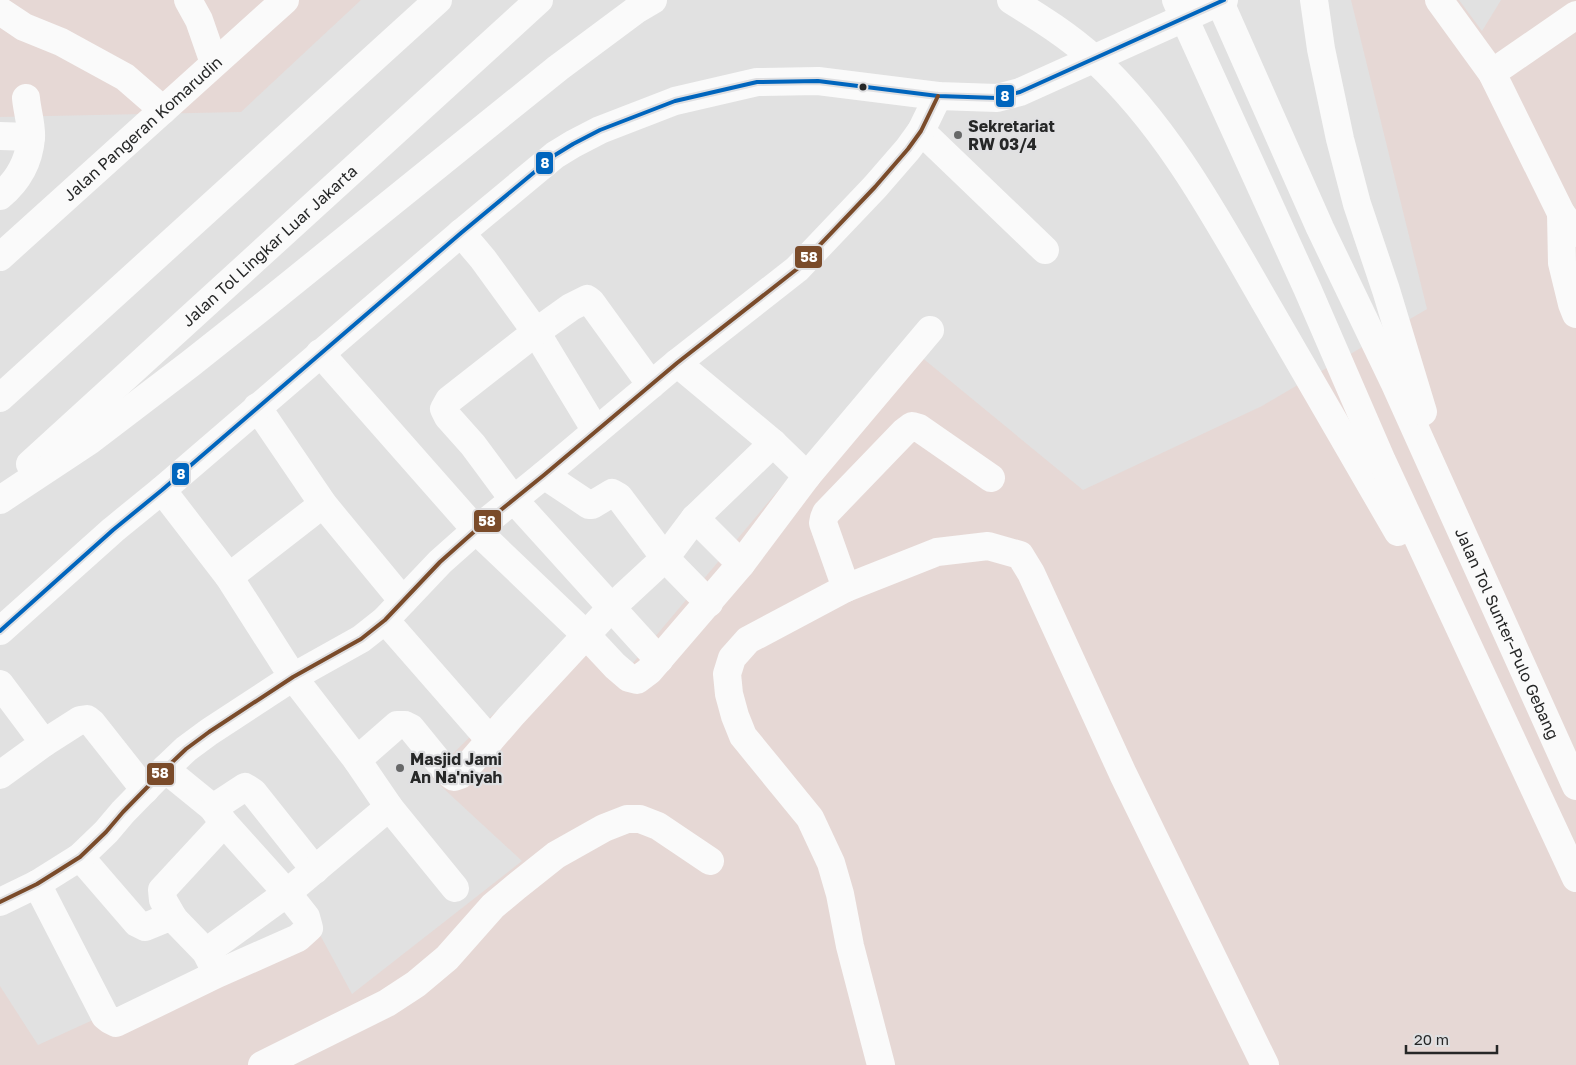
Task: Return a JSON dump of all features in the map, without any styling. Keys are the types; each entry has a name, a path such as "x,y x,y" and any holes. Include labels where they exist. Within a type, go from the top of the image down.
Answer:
{"main road":[{"path":"188,0 198,20 214,63"},
{"name":"Jalan Pangeran Komarudin","path":"0,257 285,0"},
{"path":"0,398 438,0"},
{"name":"Jalan Tol Lingkar Luar Jakarta","path":"0,492 539,0"},
{"path":"0,500 89,440 190,364 558,68 636,10 653,0"},
{"path":"1011,0 1050,23 1094,58 1129,95 1173,149 1232,244 1488,687"},
{"path":"1176,0 1303,279 1382,460 1576,878"},
{"path":"1219,0 1324,236 1452,509"},
{"path":"0,631 113,530 555,155 600,130 675,101 757,82 818,81 938,96 997,98 1020,92 1224,0"},
{"path":"1314,0 1321,50 1340,139 1358,204 1452,509"},
{"path":"1439,0 1492,73 1569,223 1562,263 1576,314"},
{"path":"0,11 24,27 61,42 125,77 163,110"},
{"path":"1492,73 1576,15"},
{"path":"0,902 37,884 80,857 165,769 186,749 209,732 292,677 361,639 394,610 440,562 476,530 677,363 797,269 875,187 908,149 921,131 938,96"},
{"path":"0,196 15,181 25,165 31,137 26,98"},
{"path":"921,131 1045,250"},
{"path":"0,136 31,137"},
{"path":"462,233 536,332 596,431"},
{"path":"651,385 587,299 571,307 536,332 449,400 444,409 448,417 473,445 513,500 659,660"},
{"path":"320,354 476,530 629,678 637,680 649,671 709,603 741,564 807,476 930,330"},
{"path":"677,363 773,443 807,476"},
{"path":"257,408 394,610 490,740"},
{"path":"846,588 824,518 826,513 904,432 912,426 920,428 991,478"},
{"path":"357,760 397,725 405,725 411,728 454,778 460,774 611,608 665,558 695,518 773,443"},
{"path":"544,475 589,505 612,493 616,494 665,558 709,603"},
{"path":"162,490 229,577 292,677 357,760 389,807 455,888"},
{"path":"229,577 323,504"},
{"name":"Jalan Tol Sunter–Pulo Gebang","path":"1452,509 1576,786"},
{"path":"695,518 741,564"},
{"path":"881,1065 850,946 832,863 810,818 743,736 735,716 727,674 732,658 748,640 846,588 937,552 988,546 1020,555 1031,573 1123,774 1265,1065"},
{"path":"0,684 44,742"},
{"path":"0,775 44,742 80,720 87,719 145,790"},
{"path":"165,769 218,816 287,893 306,917 309,928 298,938 212,963"},
{"path":"212,963 174,919 163,900 162,890 218,816 245,787 253,792 315,870"},
{"path":"37,884 105,1016 116,1022 212,963 287,893 389,807"},
{"path":"262,1065 387,1002 416,984 447,958 493,906 517,886 556,856 604,828 627,819 640,819 658,826 710,861"},
{"path":"80,857 138,923 145,927 167,918 174,919"}],"shaded area":[{"path":"0,0 361,0 241,112 0,117"},
{"path":"1351,0 1459,0 1482,31 1501,0 1576,0 1576,1065 0,1065 0,986 38,1045 312,920 352,994 522,861 430,776 569,640 617,682 903,342 1083,490 1262,406 1427,309"}],"transit line":[{"name":"8","path":"0,631 113,530 461,233 555,155 600,130 675,101 757,82 818,81 938,96 997,98 1020,92 1224,0"},
{"name":"58","path":"0,902 37,884 80,857 165,769 186,749 209,732 293,677 361,639 385,620 440,562 476,530 677,363 797,269 875,187 908,149 921,131 938,96"}],"place":[{"name":"Sekretariat RW 03/4","path":"958,135"},
{"name":"Masjid Jami An Na'niyah","path":"400,768"}]}
